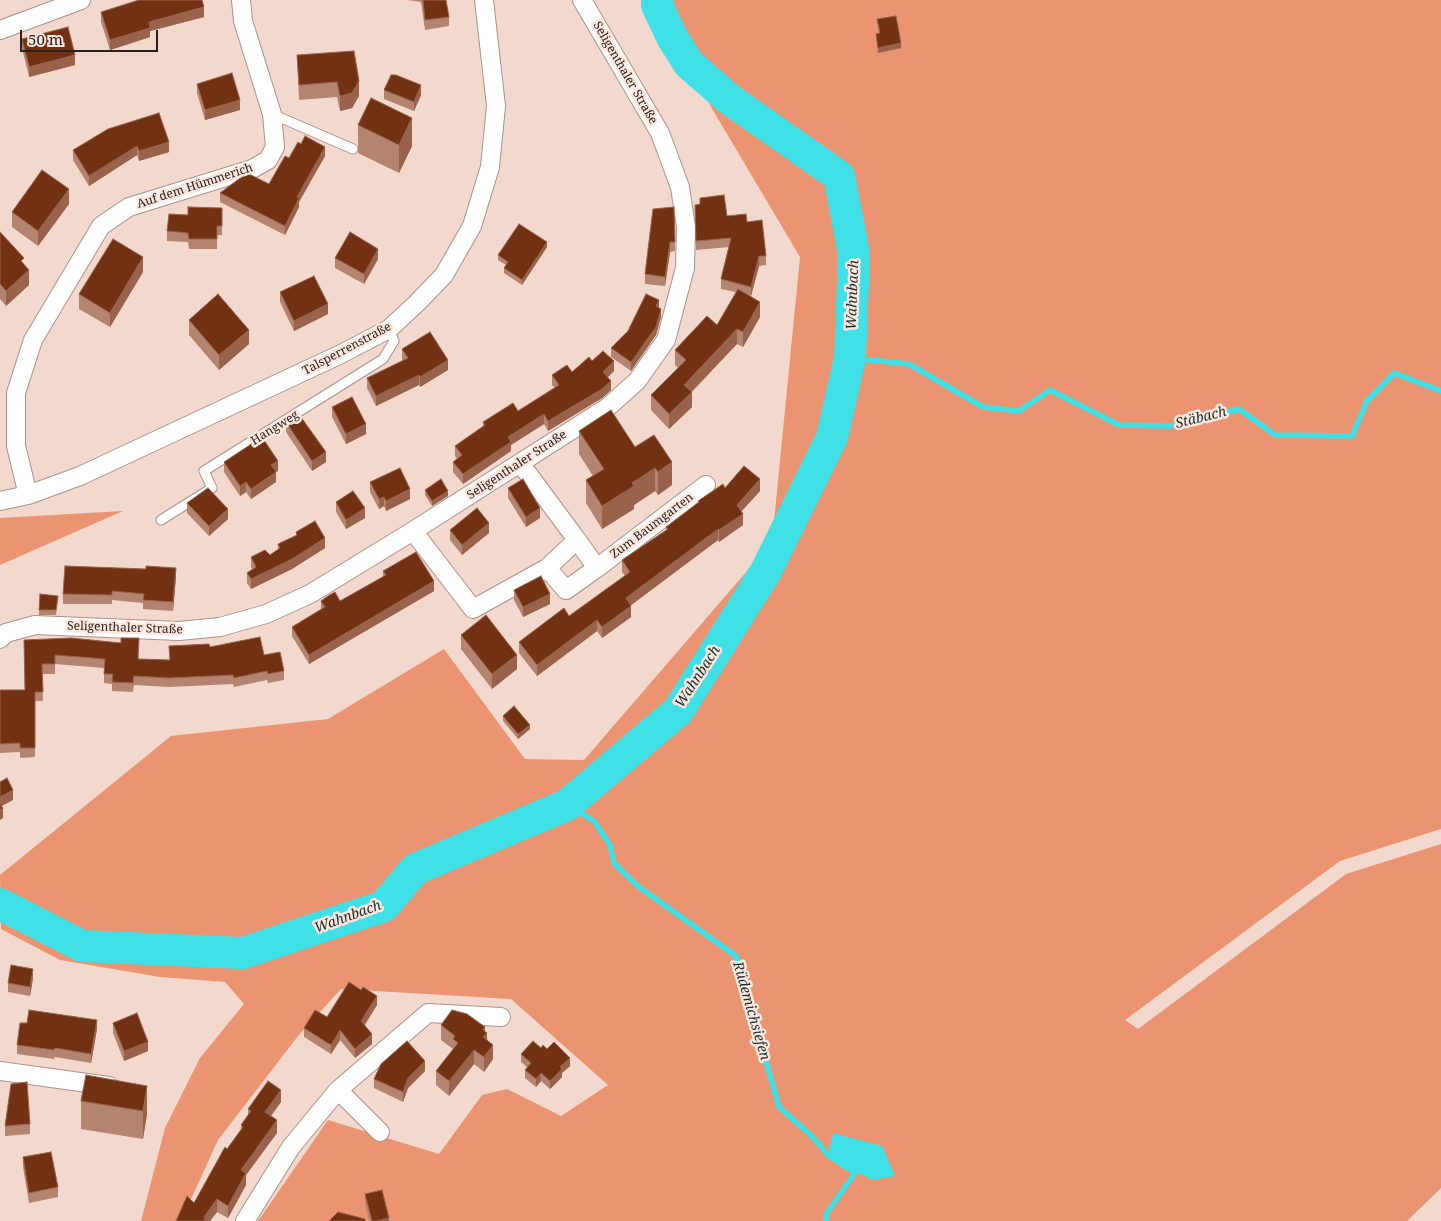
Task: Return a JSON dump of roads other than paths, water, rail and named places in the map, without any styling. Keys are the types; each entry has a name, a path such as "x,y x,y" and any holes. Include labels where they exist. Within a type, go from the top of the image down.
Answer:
{"street":[{"path":"0,30 81,0"},
{"name":"Auf dem Hümmerich","path":"28,495 16,446 16,393 33,340 101,226 129,207 252,169 268,160 275,146 276,137 272,114 243,21 241,0"},
{"name":"Talsperrenstraße","path":"0,501 28,495 80,476 330,359 389,329 444,274 472,226 490,167 496,106 484,0"},
{"name":"Seligenthaler Straße","path":"0,639 6,633 19,627 35,625 179,631 220,627 266,614 310,594 414,532 608,406 637,381 666,340 685,268 686,227 680,188 660,133 582,0"},
{"name":"Zum Baumgarten","path":"520,463 598,568"},
{"name":"Zum Baumgarten","path":"547,568 566,590 598,568 706,485"},
{"path":"414,532 473,609 547,568 577,540"},
{"path":"245,1221 291,1147 338,1090 428,1013 501,1017"},
{"path":"0,1071 122,1088"},
{"path":"338,1090 380,1132"}],"lane":[{"path":"272,114 353,149"},
{"name":"Hangweg","path":"161,520 212,488 204,471 383,359 394,341 389,329"}],"water":[{"path":"833,1133 882,1146 895,1176 872,1180 859,1173 852,1174 827,1158"}],"waterway":[{"name":"Wahnbach","path":"0,904 82,946 243,953 384,906 415,869 567,805 678,711 766,571 832,437 850,358 854,254 839,176 729,99 689,64 672,37 657,5 657,0"},
{"name":"Stäbach","path":"850,358 909,364 983,407 1019,411 1050,390 1119,425 1170,426 1239,409 1275,435 1352,436 1367,401 1394,373 1441,391"},
{"name":"Rüdemichsiefen","path":"567,805 594,821 610,845 614,863 639,887 736,956 779,1107 833,1158"},
{"name":"Rüdemichsiefen","path":"826,1221 826,1214 855,1173 851,1170"}]}
